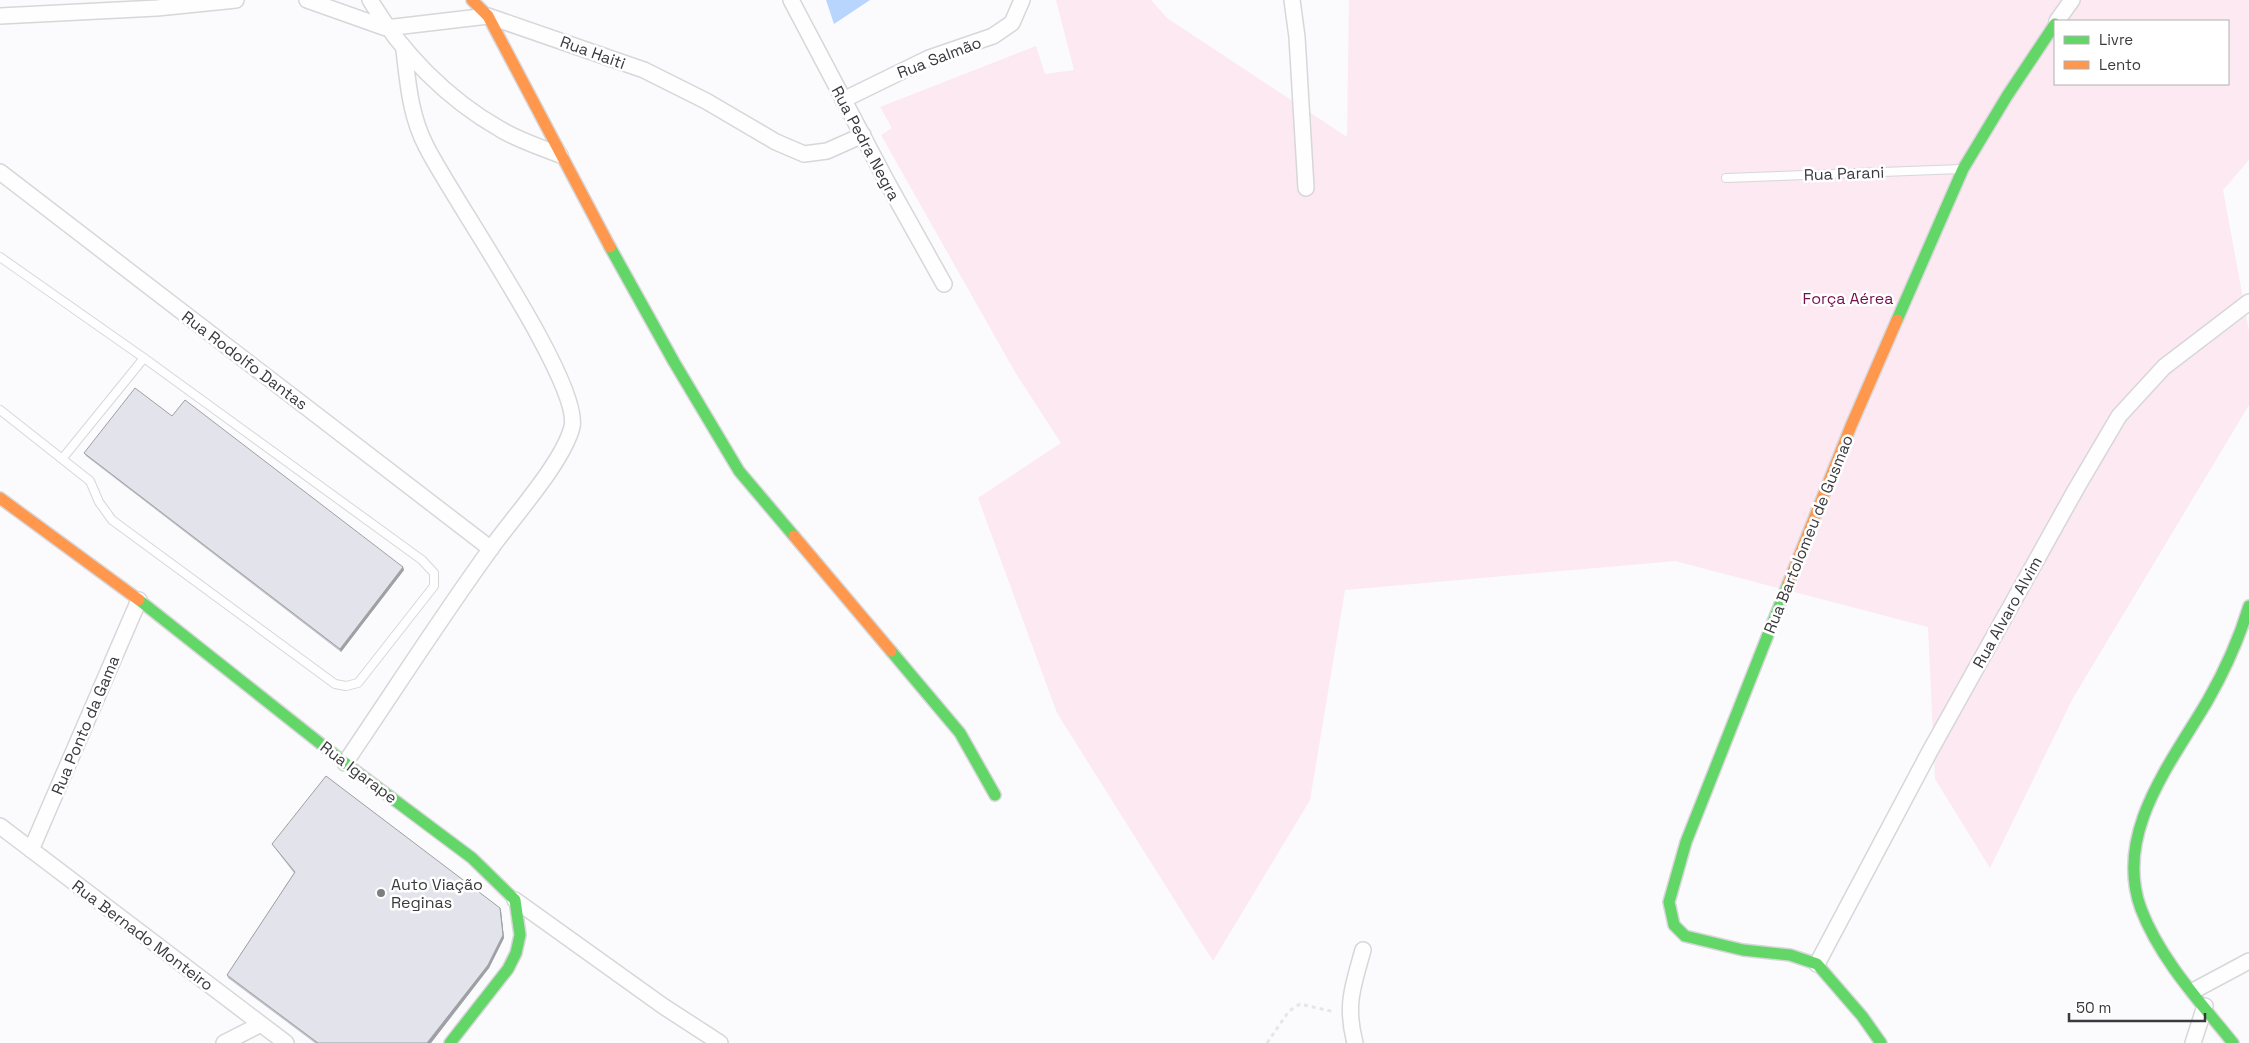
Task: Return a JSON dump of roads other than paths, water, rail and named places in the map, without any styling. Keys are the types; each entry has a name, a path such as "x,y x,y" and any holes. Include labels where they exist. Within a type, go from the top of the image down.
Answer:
{"street":[{"path":"0,16 157,8 236,0"},
{"name":"Rua Haiti","path":"307,0 386,28 488,16 644,70 706,101 776,142 804,154 827,151 863,135"},
{"path":"370,0 386,28 404,50 475,114 501,130 560,155"},
{"path":"472,0 488,16 560,155 674,362 739,471 960,733 994,795"},
{"name":"Rua Pedra Negra","path":"791,0 843,100 944,284"},
{"name":"Rua Salmão","path":"843,100 929,58 993,36 1012,23 1022,0"},
{"path":"1292,0 1297,37 1306,188"},
{"name":"Rua Bartolomeu de Gusmao","path":"2058,20 2072,0"},
{"name":"Rua Bartolomeu de Gusmao","path":"1817,964 1790,955 1744,950 1685,936 1674,925 1669,902 1686,842 1847,435 1963,169 2007,96 2054,26"},
{"path":"345,763 491,548 559,457 572,425 569,398 562,380 526,312 425,145 411,109 404,50"},
{"name":"Rua Rodolfo Dantas","path":"0,172 491,548"},
{"name":"Rua Alvaro Alvim","path":"1817,964 1930,751 2076,489 2119,416 2164,367 2249,302"},
{"name":"Rua Igarape","path":"0,498 138,600 345,763 472,858 515,900 663,1006 720,1043"},
{"name":"Rua Ponto da Gama","path":"31,850 138,600"},
{"path":"2234,1043 2193,991 2147,922 2135,890 2134,855 2139,831 2154,792 2221,676 2249,606"},
{"name":"Rua Bernado Monteiro","path":"0,826 286,1043"},
{"path":"450,1043 508,969 516,952 520,935 515,900"},
{"path":"1355,1043 1350,1016 1350,996 1364,950"},
{"path":"2193,991 2249,961"},
{"path":"1817,964 1862,1016 1881,1043"},
{"path":"2193,1043 2205,1006"},
{"path":"224,1043 260,1024"}],"lane":[{"name":"Rua Parani","path":"1726,178 1963,169"},
{"path":"0,257 144,358 422,560 434,574 434,586 390,639 358,684 346,686 335,684 112,520 99,502 90,480 0,410"},
{"path":"62,459 144,358"}],"water":[{"path":"826,0 870,0 834,24"}],"place":[{"name":"Auto Viação Reginas","path":"381,893"}],"park label":[{"name":"Força Aérea","path":"1848,298"}]}
